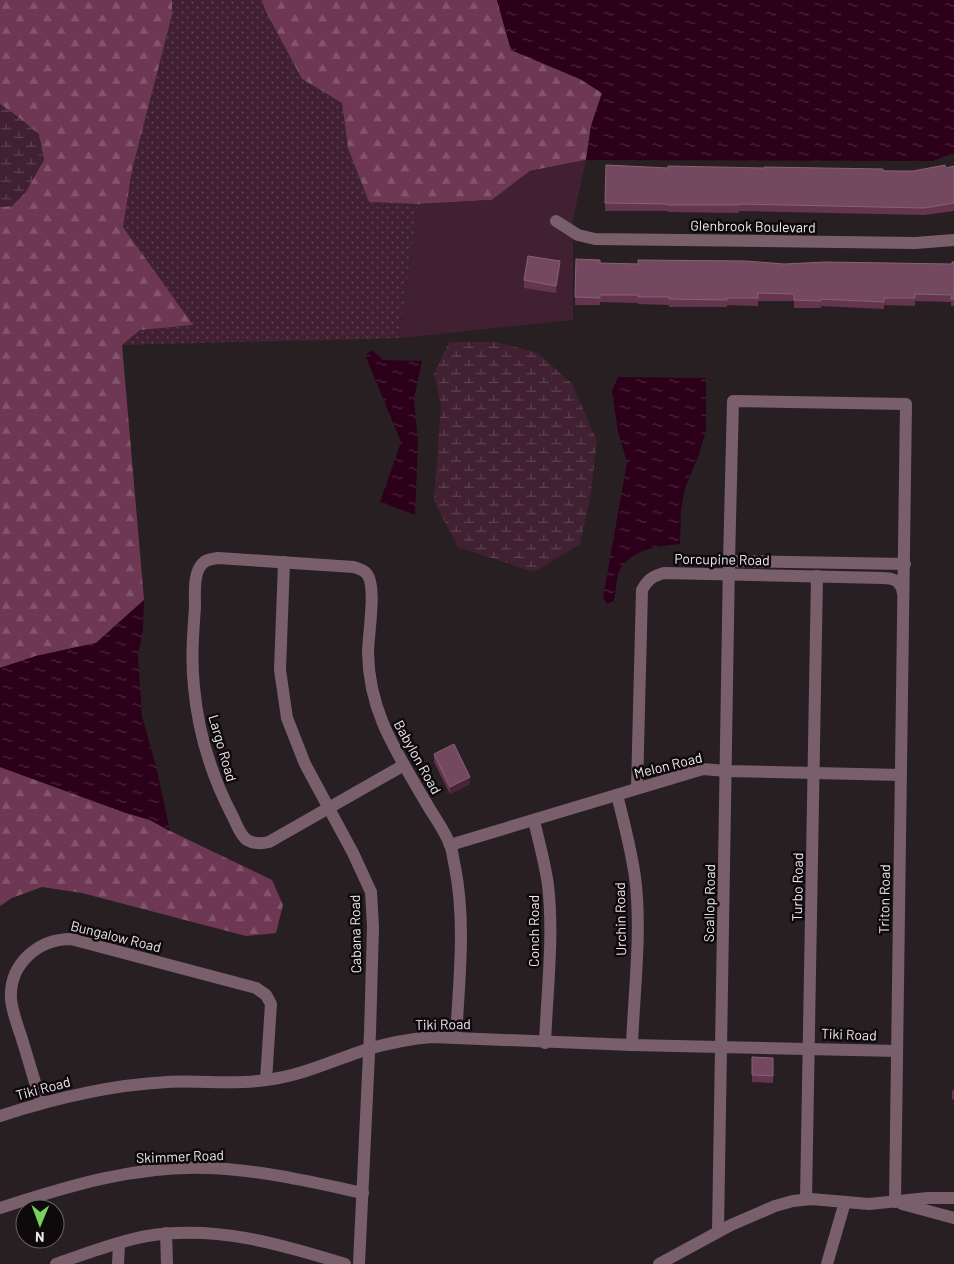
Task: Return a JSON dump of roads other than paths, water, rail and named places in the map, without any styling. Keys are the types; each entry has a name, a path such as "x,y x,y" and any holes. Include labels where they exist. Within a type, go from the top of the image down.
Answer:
{"street":[{"name":"Glenbrook Boulevard","path":"556,221 562,227 578,235 595,239 915,243 954,240"},
{"name":"Scallop Road","path":"718,1231 733,401 906,404 904,564"},
{"name":"Largo Road","path":"284,562 210,559 203,563 196,579 192,656 198,719 209,762 223,799 242,834 247,840 254,843 262,844 269,842 404,765"},
{"path":"729,561 904,564"},
{"name":"Babylon Road","path":"284,562 354,567 368,574 371,582 368,645 371,687 382,723 450,845 459,888 462,914 456,1037"},
{"name":"Cabana Road","path":"284,562 280,670 287,718 305,764 363,871 371,892 373,927 363,1193 358,1264"},
{"name":"Triton Road","path":"895,1202 904,564"},
{"name":"Porcupine Road","path":"638,788 642,590 646,582 653,576 664,573 892,578 898,581 902,587 904,597"},
{"name":"Turbo Road","path":"806,1199 817,576"},
{"name":"Melon Road","path":"450,845 703,769 726,772 902,774"},
{"name":"Urchin Road","path":"617,795 628,837 637,919 632,1045"},
{"name":"Conch Road","path":"534,821 544,860 549,902 549,954 544,1042"},
{"name":"Bungalow Road","path":"41,1102 12,1008 11,990 14,977 27,955 38,946 51,941 71,938 256,988 266,995 271,1004 271,1013 266,1080"},
{"name":"Tiki Road","path":"0,1116 41,1102 101,1089 137,1084 266,1080 307,1071 368,1049 414,1038 456,1037 632,1045 897,1051"},
{"name":"Skimmer Road","path":"0,1208 72,1185 107,1177 174,1169 245,1170 363,1193"},
{"path":"659,1264 718,1231 775,1206 806,1199 869,1204 928,1198 954,1198"},
{"path":"827,1264 845,1202"},
{"path":"895,1202 954,1218"},
{"path":"166,1233 167,1264"},
{"path":"56,1264 145,1236 166,1233 201,1233 244,1237 280,1244 345,1264"},
{"path":"118,1264 119,1244"}],"water":[{"path":"497,0 954,0 954,153 933,161 586,160 591,126 602,93 580,79 511,50"},
{"path":"372,350 383,360 422,361 414,398 418,443 415,515 380,502 401,442 365,355"},
{"path":"618,377 706,378 706,431 685,488 681,510 680,544 647,550 631,557 620,570 614,601 607,604 603,598 627,462 618,432 612,391"},
{"path":"144,600 143,630 138,655 142,716 156,766 170,831 150,820 0,767 0,668 36,656 96,643"}]}
